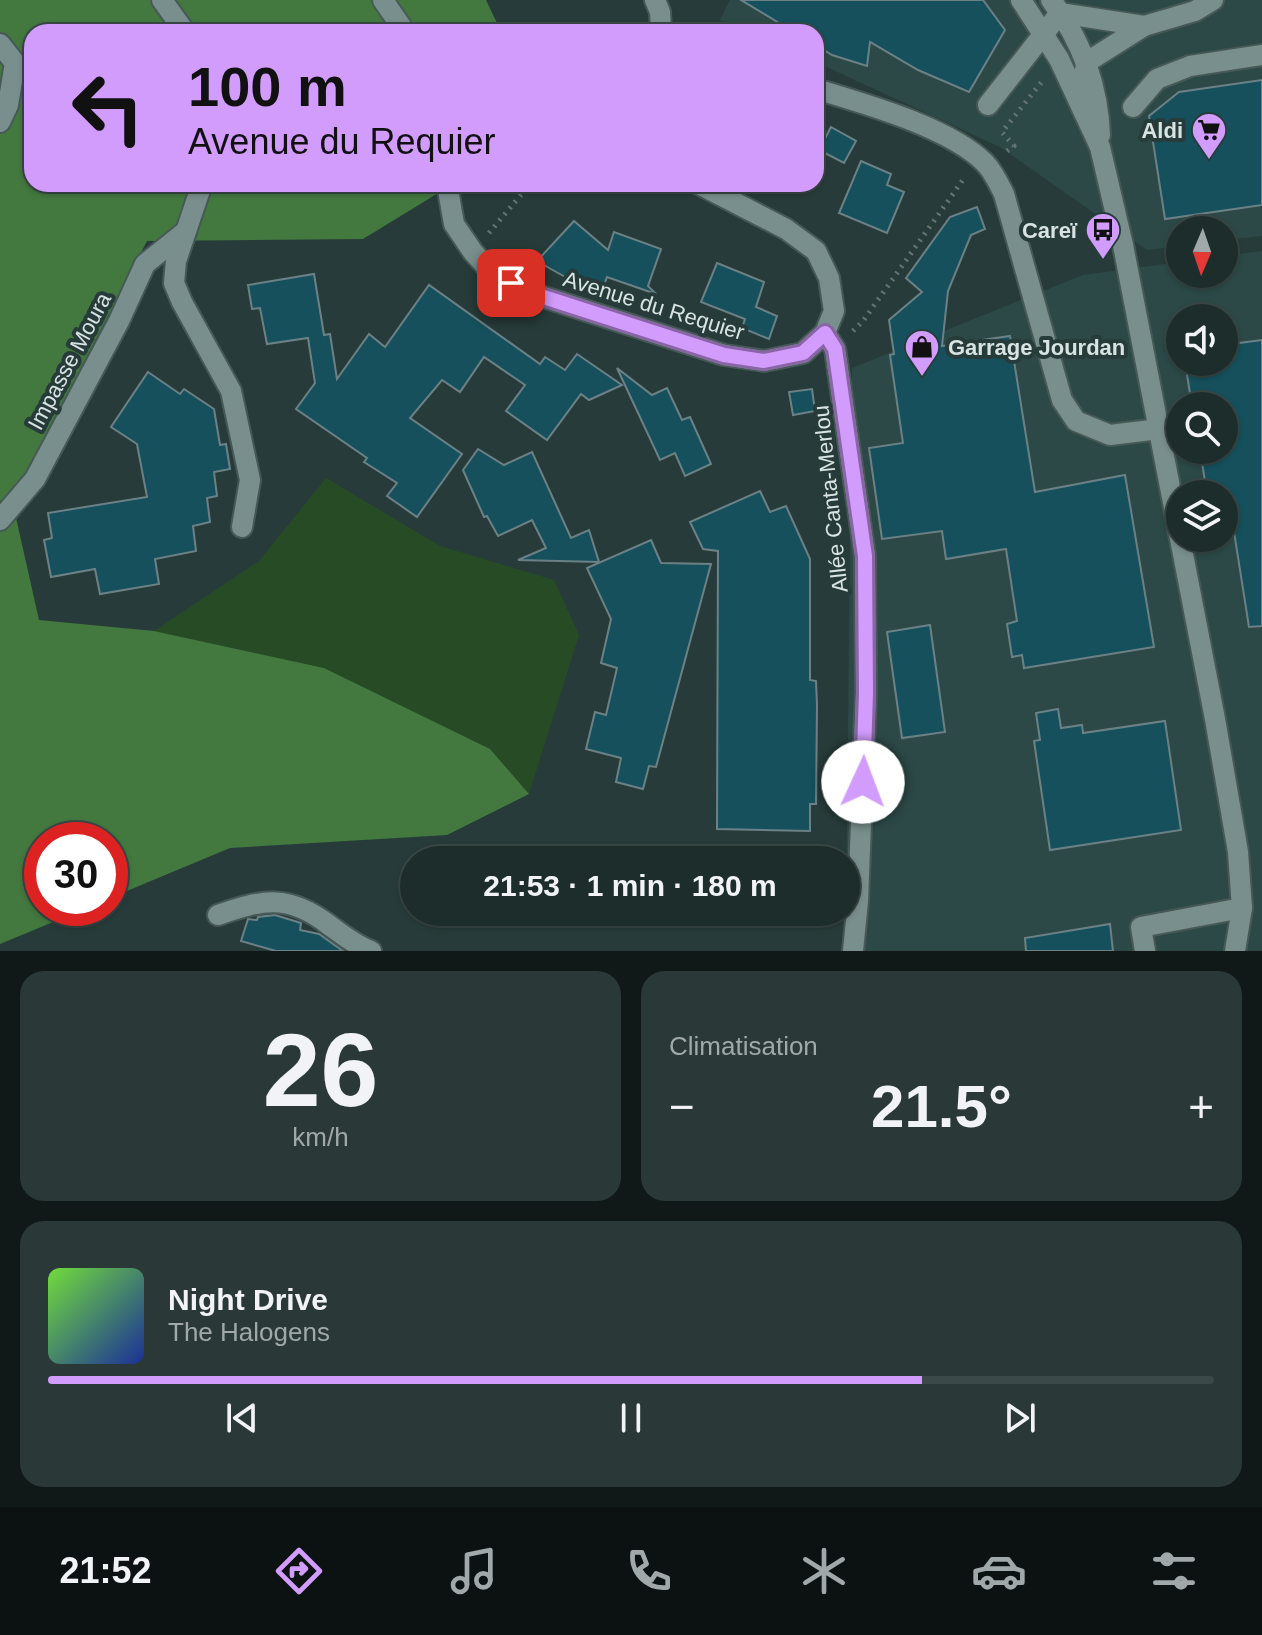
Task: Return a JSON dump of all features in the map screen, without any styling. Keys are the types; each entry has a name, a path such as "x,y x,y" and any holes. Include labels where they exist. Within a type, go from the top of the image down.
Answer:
{"street":[{"path":"162,0 179,24"},
{"path":"383,0 400,24"},
{"path":"1021,0 1059,59 1100,147 1123,245 1218,733 1238,852 1242,908 1235,951"},
{"path":"1078,98 1087,62 1144,26 1195,11 1213,0"},
{"path":"988,105 1043,33 1055,6"},
{"path":"1055,6 1144,26"},
{"path":"1055,6 1087,62 1099,103 1100,147"},
{"path":"0,44 15,63 8,105 0,122"},
{"path":"1133,107 1157,79 1190,66 1262,55"},
{"path":"824,92 903,117 965,147 987,164 1004,194 1062,400 1076,421 1110,435 1159,429"},
{"path":"199,192 176,261 174,283 231,391 250,480 242,527"},
{"name":"Avenue du Requier","path":"448,192 454,224 473,252 493,274 528,292 724,355 764,361 803,353 830,341"},
{"path":"714,192 786,229 816,251 829,278 834,311 830,341"},
{"name":"Impasse Moura","path":"0,520 35,479 119,321 145,264 186,231"},
{"name":"Allée Canta-Merlou","path":"830,341 865,556 866,693 858,901 853,951"},
{"path":"218,915 250,903 282,901 316,915 357,946 371,951"},
{"path":"1145,951 1141,927 1242,908"}],"path":[{"path":"830,341 863,321 968,173 1014,146 1002,132 1059,59"},
{"path":"473,252 523,192"}],"shaded area":[{"path":"730,0 1262,0 1262,236 1238,239 1238,216 1166,216 1166,248 1147,250 1000,147 824,66 824,24 729,24 720,20"},
{"path":"1262,251 1262,951 842,951 845,926 860,926 860,846 847,846 852,368 1083,275 1166,264 1166,288 1238,288 1238,254"}],"green space":[{"path":"0,0 486,0 497,24 24,24 24,192 440,192 363,239 147,241 12,500 39,620 154,631 324,668 490,749 529,794 447,835 230,848 128,890 128,822 24,822 24,926 44,926 0,944"},
{"path":"326,478 440,546 554,580 579,635 529,794 490,749 324,668 154,631 259,561"}],"building":[{"path":"741,0 983,0 1005,30 969,92 918,70 870,42 867,66 832,55 824,50 824,24 781,24"},
{"name":"Aldi","path":"1262,80 1262,205 1166,216 1165,219 1149,116 1179,92"},
{"path":"831,127 856,141 844,163 824,153 824,140"},
{"path":"861,161 891,174 887,185 904,192 887,233 839,213"},
{"path":"977,207 985,229 971,235 948,291 942,346 1010,336 1035,492 1125,475 1154,647 1024,668 1022,655 1012,657 1007,624 1017,621 1006,549 946,559 942,531 882,539 869,448 903,443 890,355 894,354 889,320 922,292 906,278 950,217"},
{"path":"574,221 608,250 614,232 661,249 648,286 656,294 607,277 603,288 569,275 567,278 537,261"},
{"path":"717,263 764,282 756,307 777,316 769,339 742,328 745,319 701,302"},
{"path":"314,274 324,335 330,334 337,379 369,334 385,347 429,285 540,364 545,357 565,370 577,354 622,385 589,400 581,394 547,440 506,411 525,385 484,357 460,392 442,380 410,418 462,454 417,517 387,496 397,483 364,462 367,458 296,409 315,383 308,338 267,344 260,308 252,309 248,285"},
{"path":"1262,340 1262,626 1249,627 1237,552 1238,480 1205,480 1202,464 1238,464 1238,392 1190,392 1187,376 1238,376 1238,343"},
{"path":"617,368 652,395 667,388 682,420 690,417 711,464 685,476 675,453 660,460"},
{"path":"148,372 180,394 184,389 214,409 220,445 226,444 230,469 214,472 217,496 207,498 210,522 193,526 196,551 155,559 159,584 100,594 95,569 51,577 44,540 52,538 48,513 147,497 137,444 111,427"},
{"path":"812,389 815,411 793,415 789,392"},
{"path":"478,449 504,465 532,452 571,538 589,530 599,562 518,560 546,548 532,520 498,536 487,516 484,517 463,470"},
{"path":"760,491 770,512 786,506 810,559 810,680 816,681 817,705 816,804 810,804 810,831 717,829 718,551 703,549 690,522"},
{"path":"651,540 661,563 711,564 656,767 649,766 643,789 616,782 621,758 586,749 595,712 606,715 617,668 601,663 611,619 587,568"},
{"path":"930,625 945,732 902,738 887,632"},
{"path":"1058,709 1061,728 1082,725 1083,733 1165,721 1181,830 1050,850 1034,741 1040,740 1036,713"},
{"path":"275,915 301,923 300,930 319,934 343,951 276,951 241,941 248,919"},
{"path":"1110,924 1113,951 1026,951 1025,938"}],"place":[{"name":"Aldi","path":"1209,161"},
{"name":"Careï","path":"1103,261"},
{"name":"Garrage Jourdan","path":"922,378"}],"route":[{"path":"511,283 528,292 724,355 764,361 803,353 825,333 835,349 865,556 863,782"}]}
